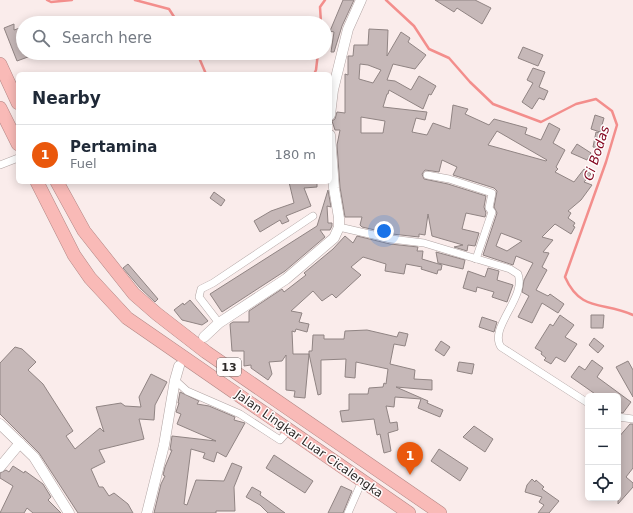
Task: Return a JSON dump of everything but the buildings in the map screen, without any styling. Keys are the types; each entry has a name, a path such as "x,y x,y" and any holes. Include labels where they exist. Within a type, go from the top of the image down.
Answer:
{"highway":[{"path":"0,64 16,99"},
{"path":"0,108 16,140"},
{"name":"Jalan Lingkar Luar Cicalengka","path":"38,184 74,254 90,278 127,318 409,513"},
{"name":"Jalan Lingkar Luar Cicalengka","path":"58,184 84,231 134,294 157,314 206,352 440,513"}],"street":[{"path":"332,98 348,29 361,0"},
{"path":"204,337 219,323 286,279 334,238 339,226 332,155"},
{"path":"0,165 16,159"},
{"path":"427,175 449,179 492,193 489,208 492,212 476,259"},
{"path":"219,323 199,297 201,289 213,284 313,216"},
{"path":"339,226 391,239 424,243 510,269 518,274 519,287 498,333 498,342 501,347 585,401"},
{"path":"147,513 164,445 175,380 179,366"},
{"path":"175,380 187,391 240,414 280,440 289,430"},
{"path":"621,417 633,419"},
{"path":"0,424 20,443 45,472 69,513"},
{"path":"0,467 20,443"},
{"path":"348,513 362,481"}],"waterway":[{"name":"Ci Bodas","path":"47,0 51,2 72,0"},
{"name":"Ci Bodas","path":"135,0 169,9 174,16"},
{"name":"Ci Bodas","path":"321,16 320,7 325,0"},
{"name":"Ci Bodas","path":"386,0 414,26 429,49 449,58 470,82 493,104 541,122 576,104 596,99 612,111 617,125 606,162 565,277 571,288 578,296 586,301 633,315"},
{"name":"Ci Bodas","path":"200,60 205,72"},
{"name":"Ci Bodas","path":"315,72 317,60"}],"place":[{"name":"Pertamina","path":"410,475"}]}
